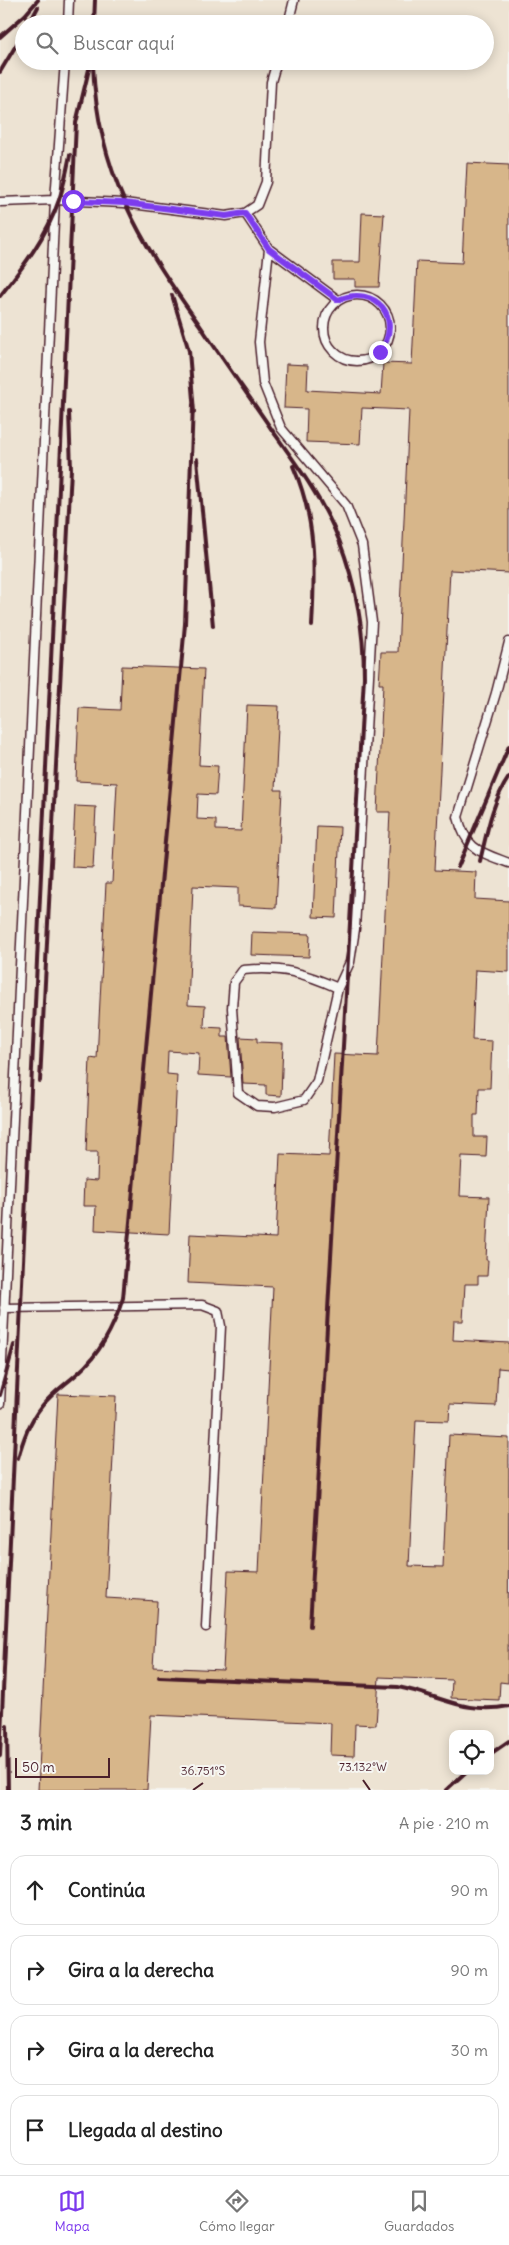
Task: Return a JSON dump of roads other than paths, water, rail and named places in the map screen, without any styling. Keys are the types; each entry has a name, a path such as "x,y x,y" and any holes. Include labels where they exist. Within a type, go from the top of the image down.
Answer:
{"lane":[{"path":"68,15 69,0"},
{"path":"290,15 294,0"},
{"path":"0,1404 55,200 64,70"},
{"path":"0,202 55,200 124,203 226,216 245,213 257,205 266,182 271,82 274,70"},
{"path":"245,213 269,249 338,300"},
{"path":"269,249 259,342 263,383 281,428 346,505 362,544 372,622 355,929 350,962 338,988 317,1081 304,1100 275,1108 257,1106 238,1093 232,1008 234,982 243,970 265,968 304,974 338,988"},
{"path":"362,295 373,299 383,307 389,318 390,330 387,342 380,352 370,359 352,361 335,354 327,345 323,333 324,320 329,309 338,300 349,296 362,295"},
{"path":"509,642 496,693 458,816 462,835 480,852 509,863"},
{"path":"4,1308 202,1305 218,1311 221,1326 206,1627"}],"railway":[{"path":"25,15 38,0"},
{"path":"94,15 95,0"},
{"path":"34,15 38,7"},
{"path":"0,37 15,24"},
{"path":"0,72 15,47"},
{"path":"0,1756 76,123 89,70"},
{"path":"93,70 103,140 125,204 140,234 177,293 300,470 333,525 350,573 361,624 364,677 310,1626"},
{"path":"0,296 26,262 48,226 61,194 70,155"},
{"path":"172,295 189,351 194,412"},
{"path":"18,1458 33,1418 46,1401 78,1373 100,1348 111,1329 123,1298 185,624 193,404"},
{"path":"40,1081 71,469 69,412"},
{"path":"197,459 213,626"},
{"path":"293,466 307,506 313,545 312,626"},
{"path":"458,867 509,746"},
{"path":"480,861 494,807 509,777"},
{"path":"0,1395 14,1345"},
{"path":"159,1677 398,1687 465,1706 479,1708 509,1706"},
{"path":"7,1726 8,1790"},
{"path":"494,1751 509,1741"},
{"path":"446,1790 463,1775"}]}
